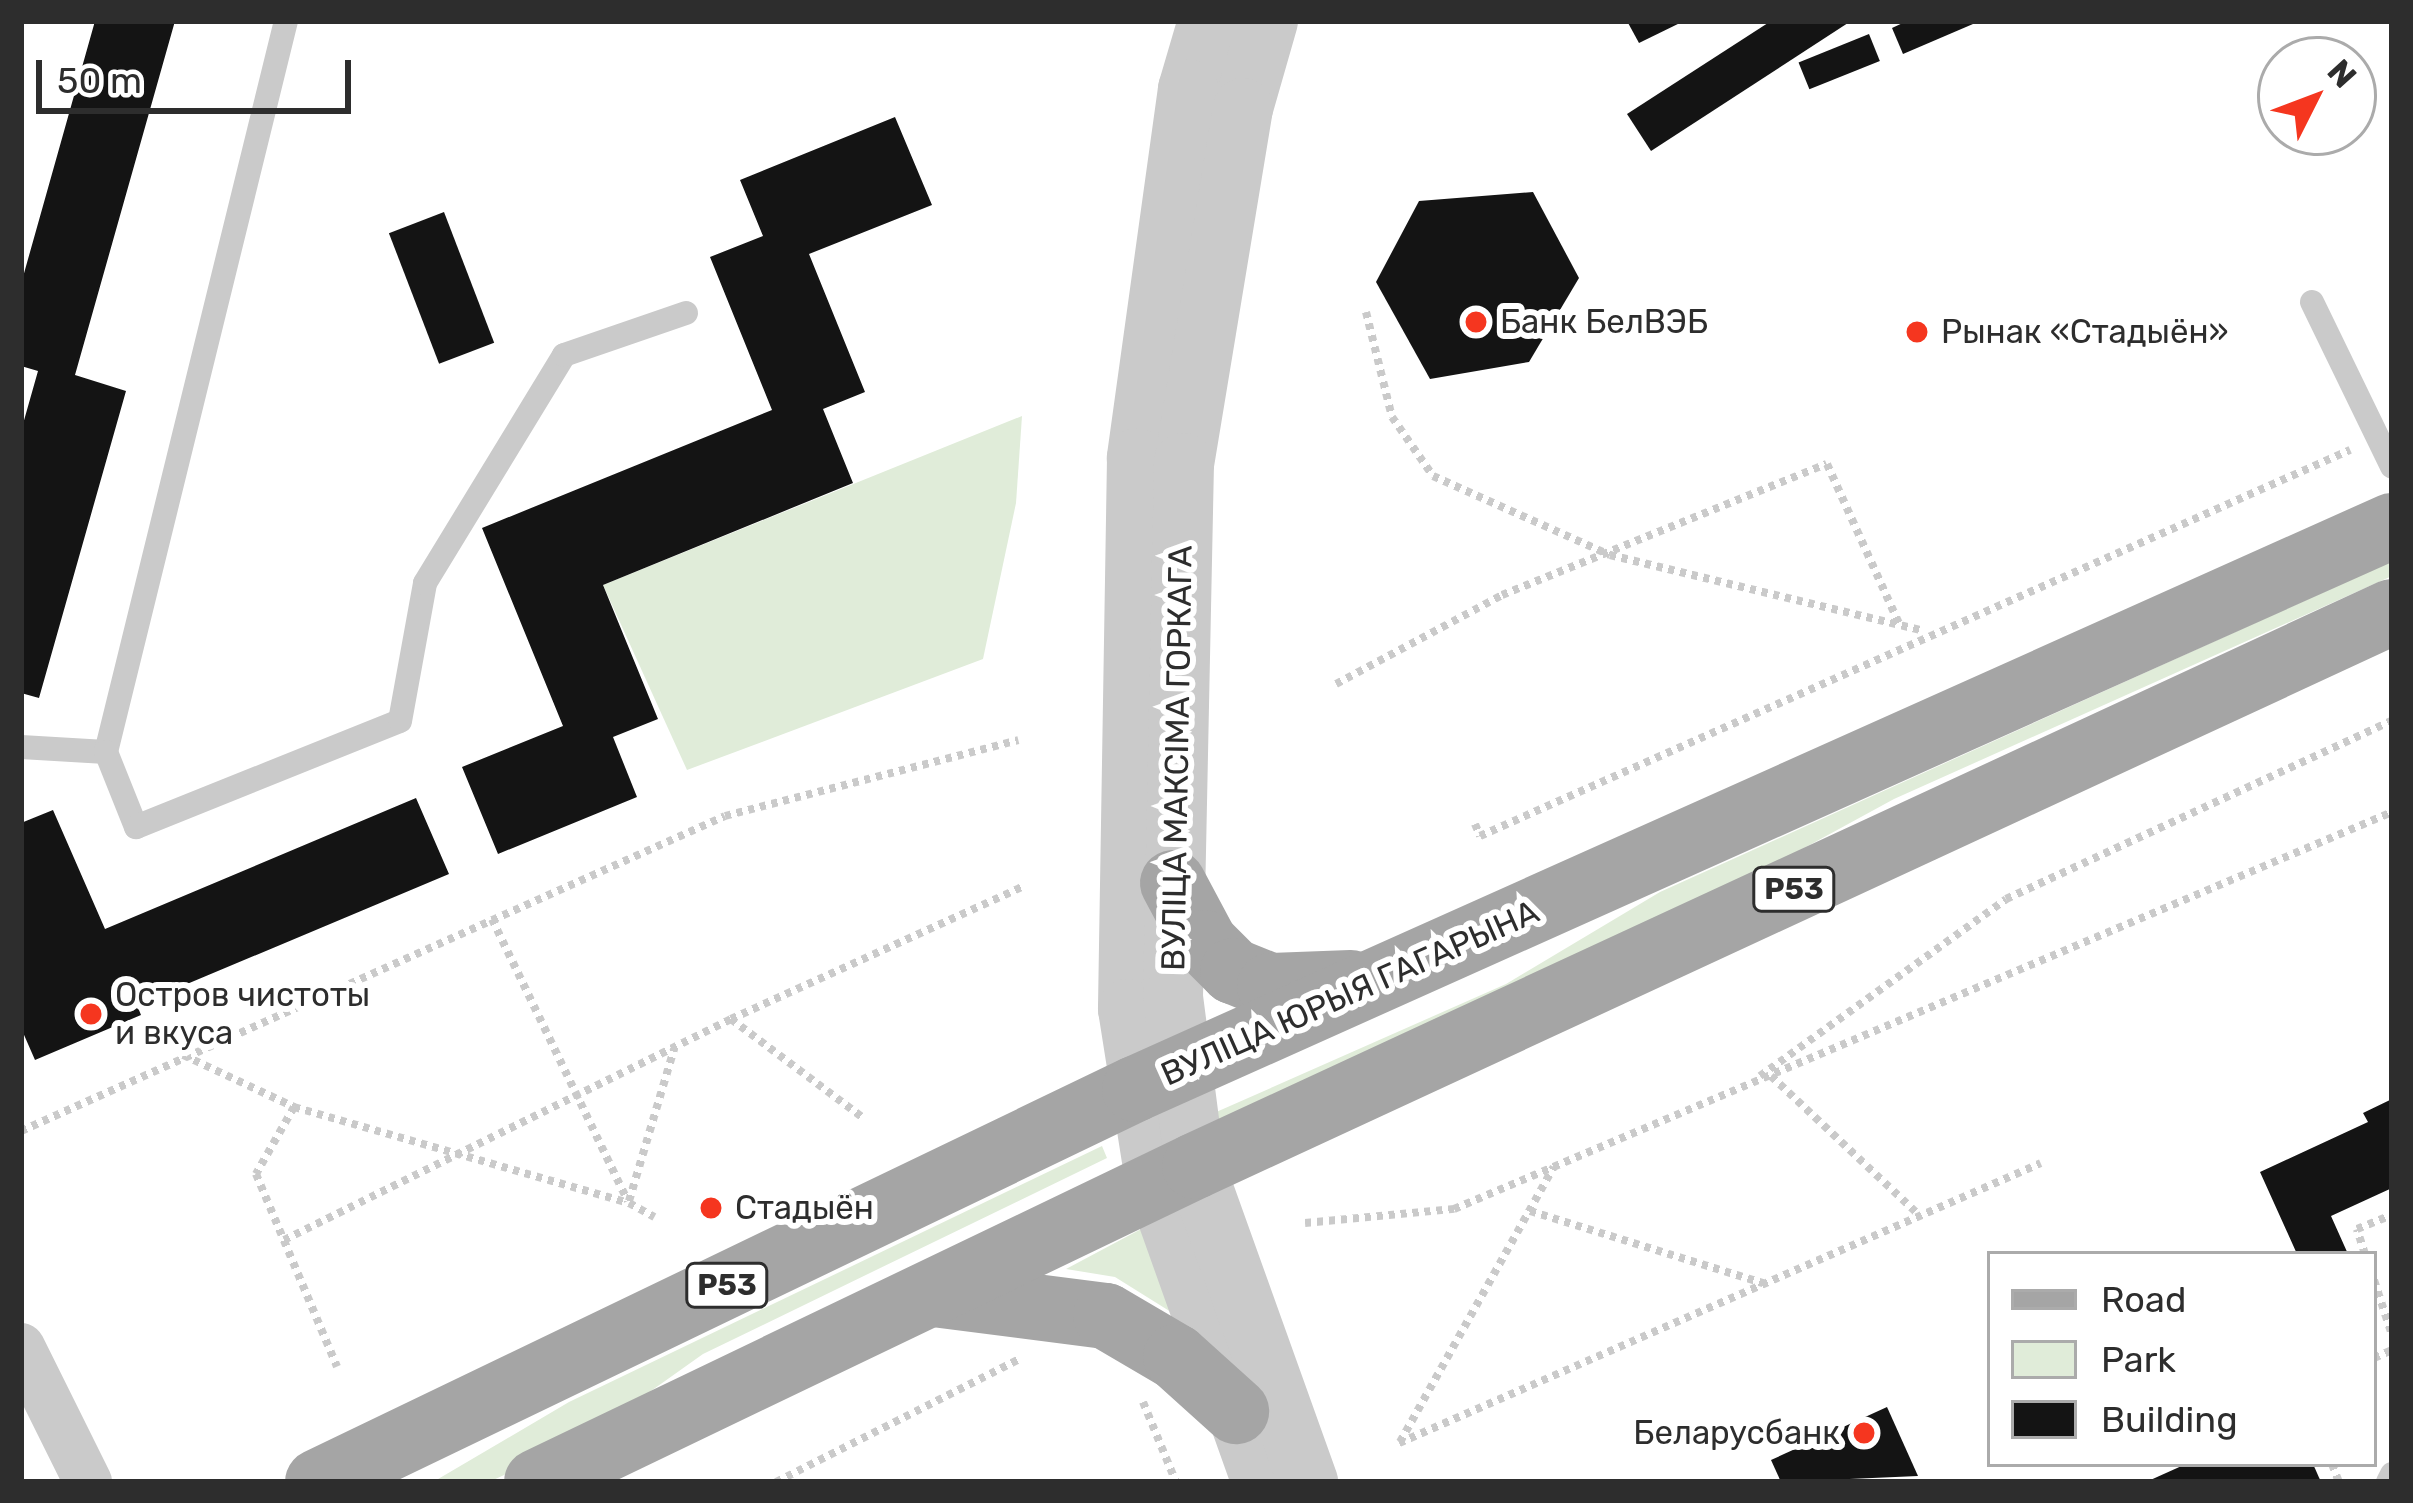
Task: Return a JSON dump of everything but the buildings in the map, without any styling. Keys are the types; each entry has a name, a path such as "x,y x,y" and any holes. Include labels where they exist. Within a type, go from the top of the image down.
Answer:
{"main road":[{"name":"ВУЛІЦА ЮРЫЯ ГАГАРЫНА","path":"318,1482 1156,1080 2392,526"},
{"name":"Р53","path":"537,1482 1176,1175 2392,612"},
{"path":"1173,883 1205,943 1233,971 1270,986 1373,982"},
{"path":"931,1294 1106,1316 1176,1357 1235,1411"}],"street":[{"name":"ВУЛІЦА МАКСІМА ГОРКАГА","path":"1208,21 1189,88 1137,458 1126,888 1176,1175 1235,1411 1262,1482"},
{"name":"ВУЛІЦА МАКСІМА ГОРКАГА","path":"1156,1080 1173,883 1184,463 1244,108 1268,21"},
{"name":"ВУЛІЦА МАКСІМА ГОРКАГА","path":"1176,1175 1308,1482"},
{"path":"21,1347 88,1482"}],"lane":[{"path":"286,21 106,752 136,826 400,721 424,583 564,355 686,314"},
{"path":"2312,302 2392,467"},
{"path":"21,747 106,752"}],"path":[{"path":"1366,313 1392,417 1433,476 1610,555 1924,631"},
{"path":"1475,824 1480,836 2379,437"},
{"path":"1336,684 1502,596 1827,464 1900,626"},
{"path":"1754,1080 2006,899 2392,721"},
{"path":"21,1131 182,1054 724,816 1018,740"},
{"path":"1305,1223 1454,1208 2392,812"},
{"path":"284,1240 731,1019 1024,886"},
{"path":"491,919 628,1203"},
{"path":"731,1019 862,1117"},
{"path":"628,1203 674,1048"},
{"path":"182,1054 294,1107 628,1203 654,1217"},
{"path":"1771,1076 1920,1216"},
{"path":"294,1107 256,1174 337,1366"},
{"path":"1556,1164 1399,1443 2041,1163"},
{"path":"1530,1211 1765,1284"},
{"path":"2364,1251 2357,1229 2392,1215"},
{"path":"2377,1289 2392,1335"},
{"path":"776,1482 1031,1353"},
{"path":"1139,1394 1176,1482"}],"green space":[{"path":"1022,416 1016,503 983,659 687,770 603,585"},
{"path":"2392,561 2392,576 1894,799 1676,918 1217,1125 1214,1113 1506,984 1660,892"},
{"path":"1102,1146 1107,1158 703,1354 589,1435 489,1482 433,1482 569,1402"},
{"path":"1143,1228 1179,1317 1115,1277 1066,1269"}],"place":[{"name":"Банк БелВЭБ","path":"1476,322"},
{"name":"Рынак «Стадыён»","path":"1917,332"},
{"name":"Остров чистоты и вкуса","path":"91,1014"},
{"name":"Стадыён","path":"711,1208"},
{"name":"Беларусбанк","path":"1864,1433"}]}
